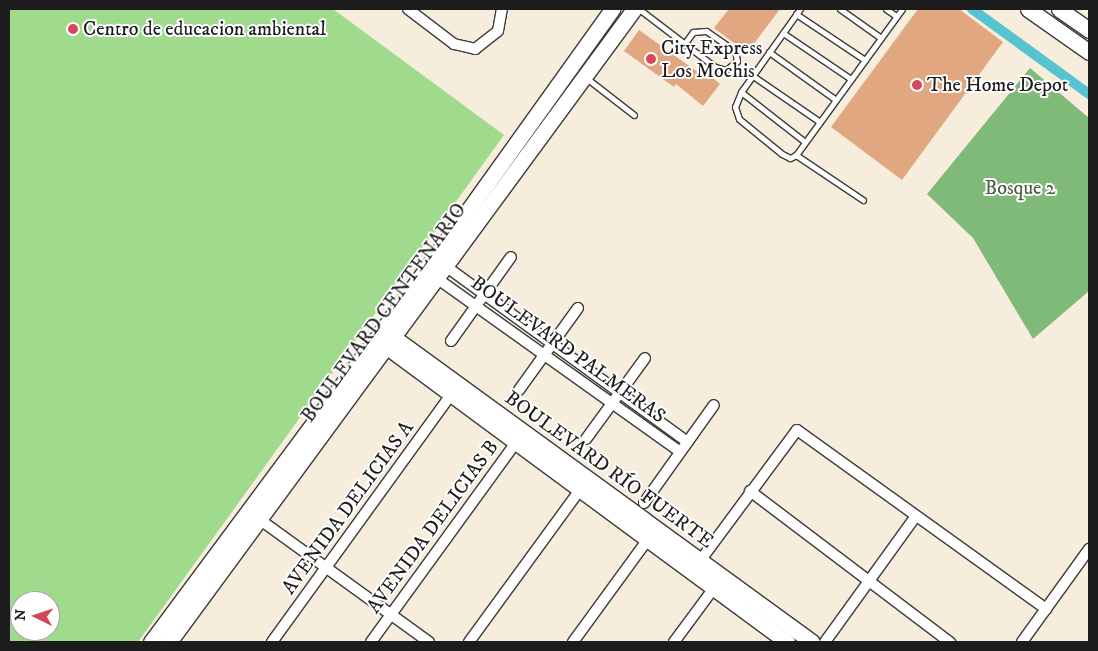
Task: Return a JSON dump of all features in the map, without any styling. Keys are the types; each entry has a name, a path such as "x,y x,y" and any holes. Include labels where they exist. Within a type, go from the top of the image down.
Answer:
{"main road":[{"name":"BOULEVARD CENTENARIO","path":"169,642 259,519 569,68 612,9"},
{"name":"BOULEVARD CENTENARIO","path":"151,642 384,338 440,271 634,9"},
{"path":"1028,9 1089,52"},
{"path":"1058,9 1089,30"},
{"path":"569,68 582,78"},
{"name":"BOULEVARD RÍO FUERTE","path":"384,338 451,395 519,437 580,490 700,561 812,642"},
{"name":"BOULEVARD RÍO FUERTE","path":"384,338 652,534 714,588 787,642"}],"street":[{"path":"410,10 454,44 475,49 488,42 498,31 502,9"},
{"path":"451,341 511,257"},
{"name":"BOULEVARD PALMERAS","path":"440,271 484,294 688,442"},
{"name":"BOULEVARD PALMERAS","path":"440,271 477,306 680,452"},
{"path":"519,390 578,308"},
{"path":"586,438 645,358"},
{"name":"AVENIDA DELICIAS A","path":"272,642 451,395"},
{"path":"644,503 714,405"},
{"path":"700,561 797,430 915,517 1046,609"},
{"name":"AVENIDA DELICIAS B","path":"371,642 519,437"},
{"path":"469,642 580,490"},
{"path":"750,491 950,642"},
{"path":"825,642 915,517"},
{"path":"259,519 429,642"},
{"path":"573,642 652,534"},
{"path":"1022,642 1089,549"},
{"path":"674,642 714,588"}],"lane":[{"path":"639,9 685,43 722,69 731,68 737,61 735,51 706,31 693,32 685,43"},
{"path":"840,9 881,38"},
{"path":"886,9 896,16"},
{"path":"865,60 798,11 740,92 734,108 739,119 786,157 796,155 881,38 896,16 902,9"},
{"path":"783,33 851,79"},
{"path":"769,52 836,100"},
{"path":"752,76 820,122"},
{"path":"582,78 634,115"},
{"path":"740,92 806,142"},
{"path":"796,155 863,200"}],"green space":[{"path":"9,9 333,9 504,135 138,642 9,642"},
{"name":"Bosque 2","path":"1030,68 1089,118 1089,291 1033,339 973,238 927,194"}],"building":[{"path":"729,9 780,9 747,53 714,28"},
{"name":"The Home Depot","path":"918,9 959,9 1003,42 902,180 831,127"},
{"path":"639,30 699,73 702,69 720,84 703,106 676,84 674,87 624,51"}],"waterway":[{"path":"972,9 1089,94"}],"place":[{"name":"Centro de educacion ambiental","path":"73,29"},
{"name":"City Express Los Mochis","path":"651,59"},
{"name":"The Home Depot","path":"917,85"}]}
